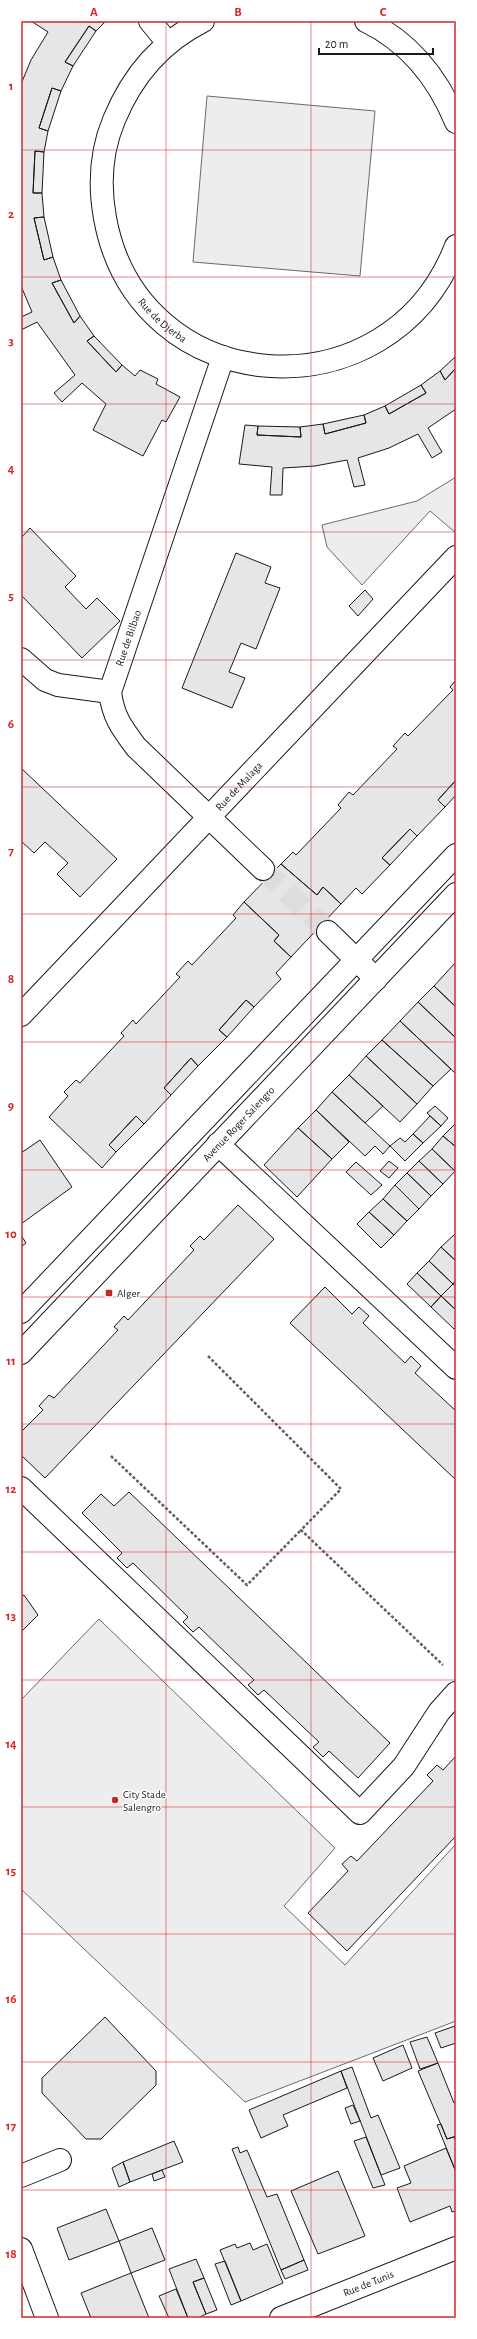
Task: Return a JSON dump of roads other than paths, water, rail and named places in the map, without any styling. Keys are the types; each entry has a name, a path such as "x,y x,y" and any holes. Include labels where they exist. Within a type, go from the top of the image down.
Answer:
{"street":[{"path":"150,21 168,43"},
{"name":"Rue de Djerba","path":"203,21 168,43 143,68 120,104 110,130 102,164 101,200 108,234 120,266 139,297 163,322 192,343 223,357 256,365 289,367 322,364 354,354 384,338 410,317 432,292 449,264 456,246"},
{"path":"366,21 382,29 408,49 431,74 448,102 456,122"},
{"name":"Rue de Bilbao","path":"223,357 110,692 112,710 120,726 136,747 263,869"},
{"name":"Rue de Malaga","path":"21,1015 456,557"},
{"path":"21,659 45,680 58,685 110,692"},
{"path":"21,1312 456,855"},
{"name":"Avenue Roger Salengro","path":"21,1353 456,894"},
{"path":"328,932 376,979"},
{"path":"218,1144 456,1368"},
{"path":"21,1488 360,1813 404,1766 439,1712 456,1693"},
{"path":"21,2176 60,2160"},
{"path":"21,2248 47,2318"},
{"name":"Rue de Tunis","path":"281,2318 456,2248"}],"tunnel":[{"path":"263,869 328,932"}],"place":[{"name":"Alger","path":"109,1293"},
{"name":"City Stade Salengro","path":"115,1800"}]}
